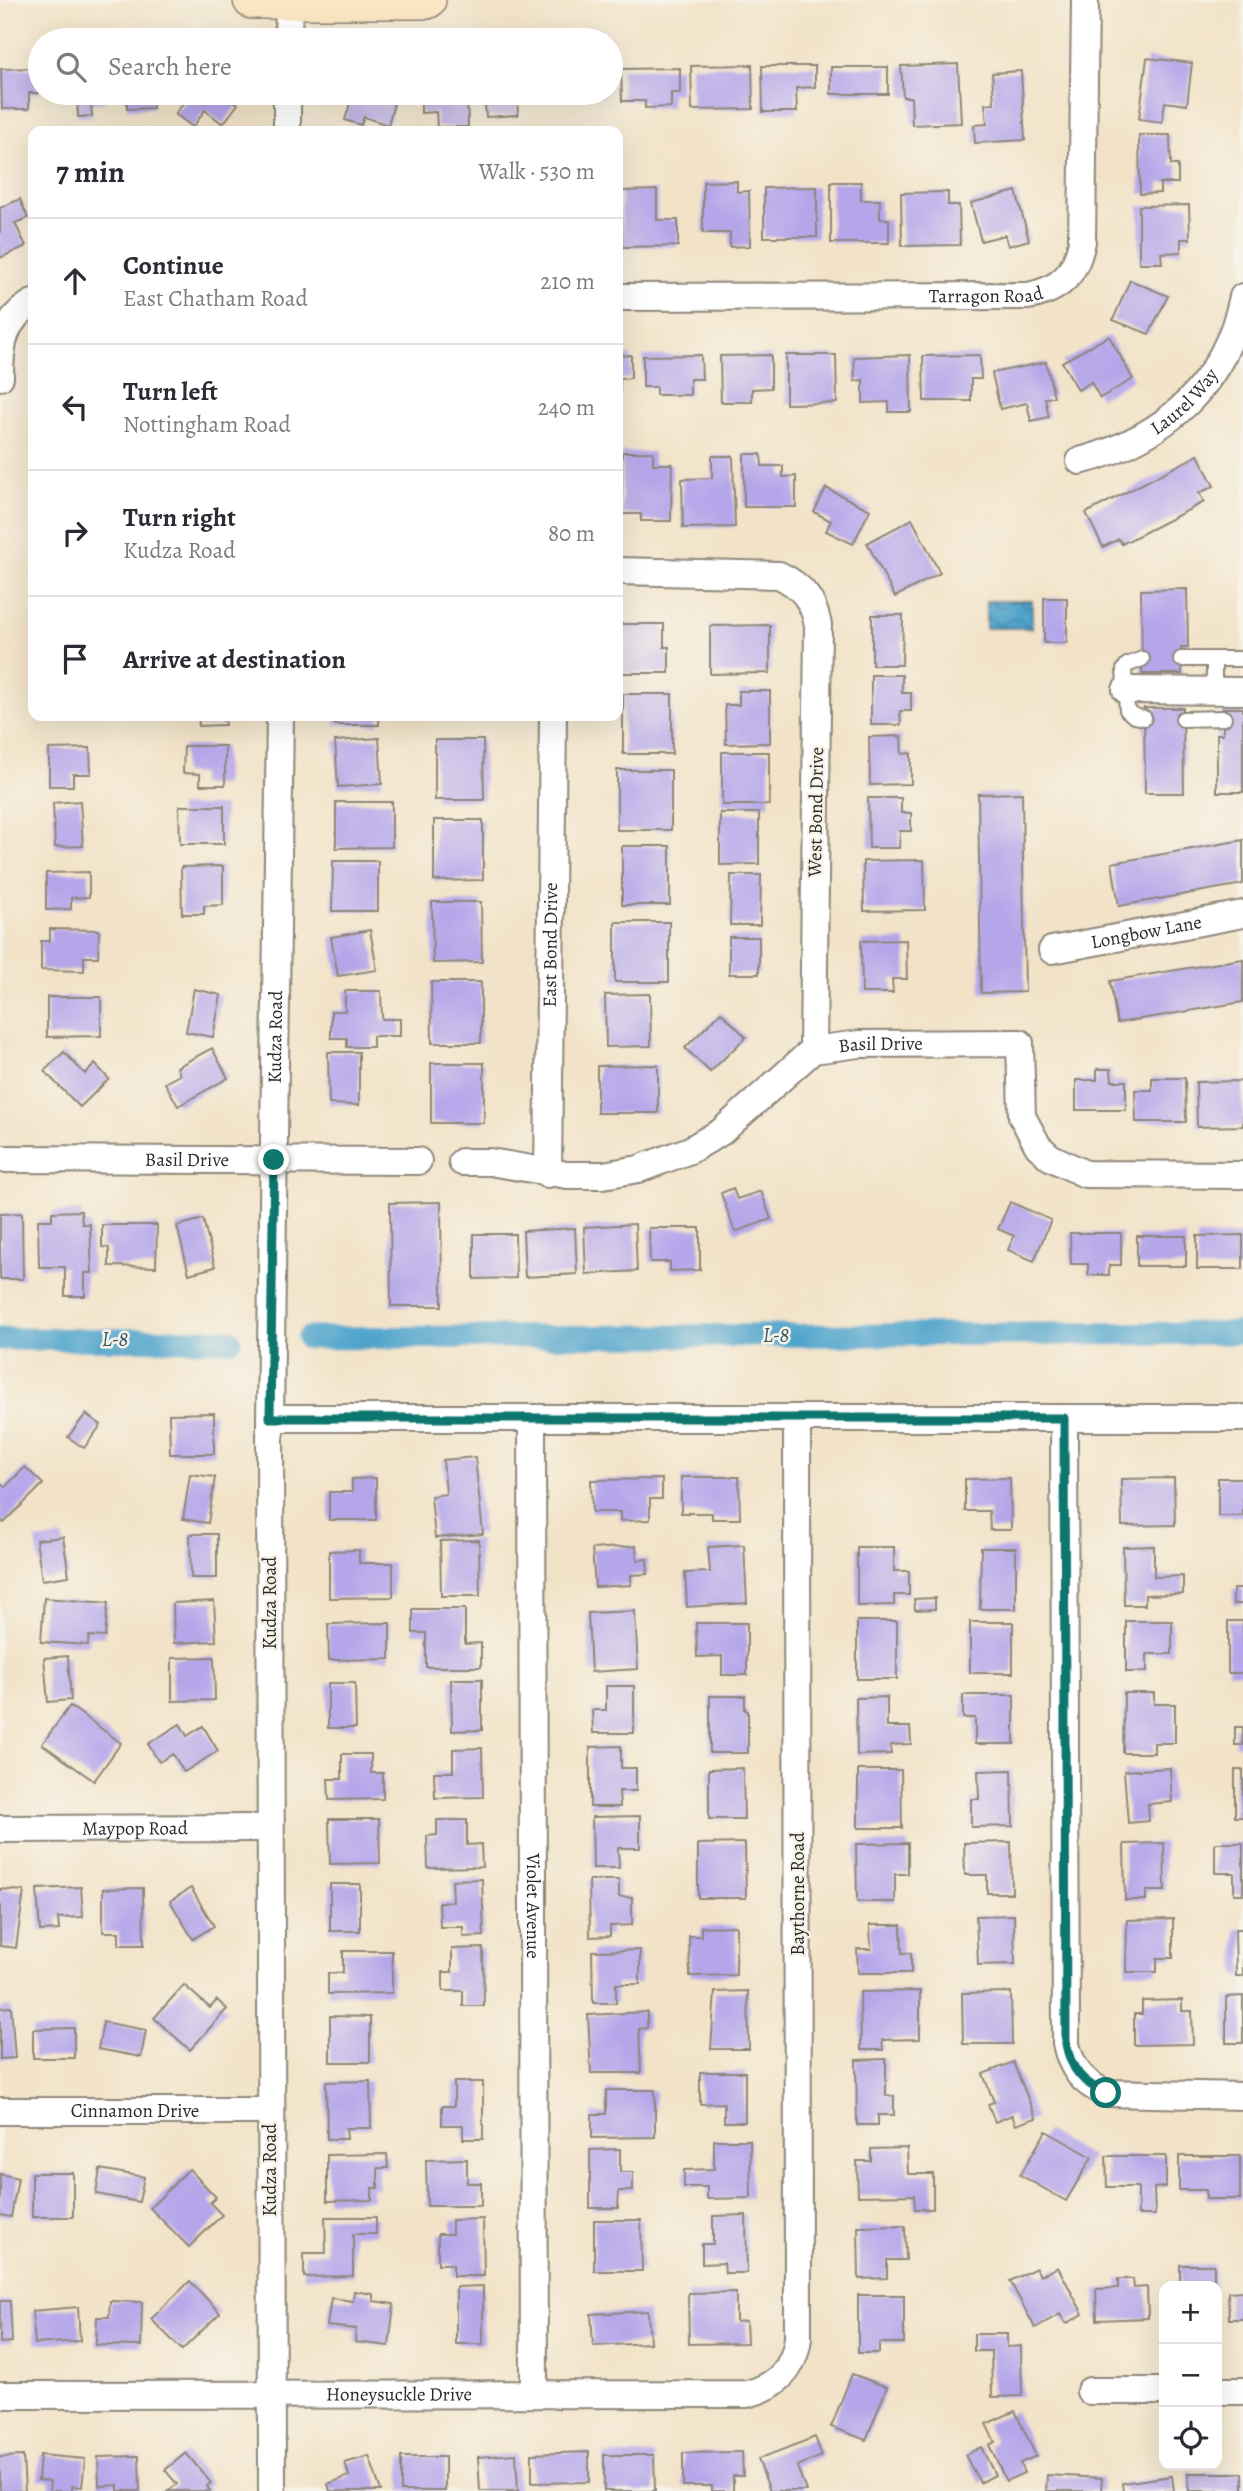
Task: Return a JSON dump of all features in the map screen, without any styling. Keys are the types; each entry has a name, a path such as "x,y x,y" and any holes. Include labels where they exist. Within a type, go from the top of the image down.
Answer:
{"street":[{"path":"251,0 427,0"},
{"path":"288,28 289,0"},
{"name":"Tarragon Road","path":"623,297 1028,296 1045,293 1060,285 1072,273 1082,241 1085,0"},
{"path":"287,126 288,105"},
{"name":"Laurel Way","path":"1080,461 1138,441 1178,413 1201,389 1219,362 1239,317 1243,297"},
{"path":"0,377 4,334 12,320 28,307"},
{"name":"West Bond Drive","path":"623,571 779,575 794,582 815,608 818,625 813,1050"},
{"path":"1126,690 1243,691"},
{"name":"Kudza Road","path":"272,2491 270,1418 280,721"},
{"name":"East Bond Drive","path":"548,1174 554,721"},
{"name":"Longbow Lane","path":"1052,950 1243,914"},
{"name":"Basil Drive","path":"462,1162 491,1162 548,1174 603,1175 657,1164 690,1150 721,1132 750,1110 813,1050 859,1044 1020,1044 1022,1116 1028,1132 1050,1157 1085,1174 1243,1175"},
{"name":"Basil Drive","path":"0,1160 418,1161"},
{"path":"270,1418 1243,1418"},
{"name":"Violet Avenue","path":"532,1418 534,2395"},
{"name":"Baythorne Road","path":"789,2369 798,2338 797,1418"},
{"path":"1064,1418 1066,2044 1069,2061 1078,2075 1091,2087 1121,2096 1243,2096"},
{"name":"Maypop Road","path":"0,1829 269,1828"},
{"name":"Cinnamon Drive","path":"0,2112 270,2111"},
{"name":"Honeysuckle Drive","path":"0,2395 747,2394 763,2390 778,2381 789,2369"},
{"path":"1090,2391 1159,2391"},
{"path":"1222,2391 1243,2391"}],"lane":[{"path":"1142,659 1127,664 1126,690 1127,709 1134,716 1144,718"},
{"path":"1181,659 1243,659"},
{"path":"1204,723 1214,659"},
{"path":"1183,719 1204,723 1223,718"}],"water":[{"path":"986,601 1032,601 1032,628 986,628"}],"building":[{"path":"1147,58 1192,63 1187,105 1165,102 1162,122 1139,119"},
{"path":"958,64 961,123 912,125 911,97 903,97 901,66"},
{"path":"752,65 753,109 692,110 691,66"},
{"path":"762,66 815,66 815,87 796,88 797,112 763,112"},
{"path":"831,67 888,67 888,94 831,94"},
{"path":"28,68 29,109 2,109 1,69"},
{"path":"680,68 680,93 671,93 671,107 645,108 645,101 623,101 623,69"},
{"path":"1021,71 1025,140 975,143 974,125 987,124 985,104 994,103 992,73"},
{"path":"77,105 91,105 92,116 78,117"},
{"path":"127,105 153,105 153,108 127,109"},
{"path":"182,105 237,105 223,124 205,110 194,126 175,114"},
{"path":"349,105 394,105 388,125 364,117 361,125 345,120"},
{"path":"421,105 467,105 468,126 437,126 436,112 421,113"},
{"path":"485,105 518,105 518,115 486,117"},
{"path":"1139,135 1170,135 1171,165 1178,165 1178,183 1160,183 1160,193 1140,194"},
{"path":"737,181 737,192 749,191 750,246 730,247 730,233 703,233 703,182"},
{"path":"831,182 861,182 861,200 880,200 880,219 889,219 889,243 831,243"},
{"path":"817,187 817,237 764,237 764,188"},
{"path":"657,190 657,220 678,220 678,246 623,247 623,191"},
{"path":"1016,191 1029,240 1008,246 1005,235 981,241 971,203"},
{"path":"948,192 948,205 959,205 960,245 902,246 901,193"},
{"path":"20,199 28,218 15,223 26,246 0,258 0,208"},
{"path":"1189,205 1190,239 1181,239 1181,252 1161,253 1162,263 1139,263 1139,206"},
{"path":"1130,280 1168,296 1149,334 1113,320"},
{"path":"1109,336 1133,379 1100,398 1091,382 1078,390 1062,362"},
{"path":"631,355 631,378 623,379 623,356"},
{"path":"701,355 702,379 690,379 690,395 656,395 656,387 643,387 643,356"},
{"path":"771,355 771,388 752,389 752,402 721,402 720,356"},
{"path":"786,355 836,355 837,403 786,404"},
{"path":"910,355 911,412 889,412 889,402 863,403 863,380 855,381 854,357"},
{"path":"980,355 981,379 971,379 971,401 924,401 923,356"},
{"path":"1046,362 1054,397 1045,398 1049,417 1031,421 1027,403 1000,409 992,373"},
{"path":"623,452 653,452 653,464 672,464 671,521 641,521 641,514 623,514"},
{"path":"744,454 761,454 762,466 783,466 783,477 796,476 796,507 744,507"},
{"path":"1198,455 1214,486 1199,493 1204,502 1122,544 1119,539 1103,547 1086,513"},
{"path":"712,456 733,456 735,527 683,528 682,479 712,478"},
{"path":"826,488 870,510 853,544 826,531 831,521 814,512"},
{"path":"912,519 940,573 895,597 867,543"},
{"path":"1187,589 1188,647 1181,647 1182,674 1142,674 1141,590"},
{"path":"1044,598 1067,598 1067,643 1044,643"},
{"path":"872,615 903,615 902,665 872,665"},
{"path":"623,624 664,624 664,647 669,647 669,673 623,673"},
{"path":"770,625 770,673 710,674 710,626"},
{"path":"871,675 902,675 902,693 911,693 911,711 900,711 901,725 871,725"},
{"path":"739,691 770,691 770,743 726,744 725,705 739,705"},
{"path":"623,694 672,694 672,754 623,754"},
{"path":"1144,708 1183,708 1184,793 1145,793"},
{"path":"1223,708 1243,708 1243,792 1217,792 1217,734 1223,734"},
{"path":"198,721 225,721 225,725 199,726"},
{"path":"335,721 379,721 379,725 335,725"},
{"path":"901,736 902,754 911,753 911,784 870,785 869,737"},
{"path":"379,738 382,784 338,787 335,741"},
{"path":"435,740 483,740 484,800 435,800"},
{"path":"184,746 225,746 225,785 200,785 200,774 183,773"},
{"path":"90,748 91,774 73,774 73,786 49,786 49,749"},
{"path":"722,752 769,752 769,805 722,805"},
{"path":"617,770 671,770 671,830 617,830"},
{"path":"1022,793 1025,992 981,993 978,794"},
{"path":"868,798 901,798 901,813 911,813 911,831 900,831 899,848 869,848"},
{"path":"80,801 83,846 55,847 53,803"},
{"path":"336,802 392,802 392,847 336,848"},
{"path":"179,806 224,806 224,844 180,844"},
{"path":"720,813 759,813 759,864 720,865"},
{"path":"434,820 483,820 483,880 434,881"},
{"path":"1243,840 1243,884 1119,906 1112,863"},
{"path":"622,846 670,846 670,905 622,905"},
{"path":"924,860 925,910 864,911 863,861"},
{"path":"333,861 378,861 378,911 332,911"},
{"path":"223,866 223,905 204,906 204,914 182,914 181,867"},
{"path":"89,872 89,897 71,898 71,909 46,910 46,873"},
{"path":"731,875 761,875 760,925 730,925"},
{"path":"432,902 481,902 482,962 433,963"},
{"path":"615,922 669,922 669,982 615,982"},
{"path":"50,929 99,930 98,957 84,957 84,971 41,970 41,941 50,941"},
{"path":"370,930 377,970 338,976 331,937"},
{"path":"729,937 759,937 759,974 729,974"},
{"path":"906,940 907,979 892,979 893,993 862,993 861,941"},
{"path":"1243,959 1243,1002 1117,1023 1110,981"},
{"path":"431,982 481,982 481,1043 432,1043"},
{"path":"194,989 221,995 213,1037 186,1032"},
{"path":"345,991 381,991 382,1019 400,1019 400,1036 373,1036 373,1047 347,1047 347,1038 331,1038 331,1011 345,1011"},
{"path":"650,994 651,1046 606,1047 605,995"},
{"path":"47,997 101,997 101,1036 47,1037"},
{"path":"721,1012 746,1037 710,1072 685,1048"},
{"path":"212,1048 228,1078 178,1106 165,1083 180,1075 177,1067"},
{"path":"64,1052 85,1074 95,1064 109,1079 80,1107 44,1071"},
{"path":"328,1052 359,1052 359,1105 329,1104"},
{"path":"431,1063 484,1063 484,1123 431,1123"},
{"path":"658,1065 658,1113 597,1113 597,1066"},
{"path":"1097,1069 1111,1069 1112,1081 1126,1081 1126,1110 1076,1110 1076,1080 1097,1080"},
{"path":"1152,1078 1185,1078 1186,1122 1136,1122 1135,1090 1152,1090"},
{"path":"1243,1081 1243,1126 1197,1127 1196,1082"},
{"path":"733,1188 737,1199 761,1191 771,1219 735,1232 721,1193"},
{"path":"441,1202 442,1306 391,1306 390,1203"},
{"path":"1010,1202 1051,1220 1034,1261 1008,1250 1014,1236 998,1229"},
{"path":"81,1211 82,1224 90,1224 92,1273 85,1273 85,1296 65,1296 65,1267 39,1267 38,1220 52,1220 52,1212"},
{"path":"22,1213 23,1279 0,1279 0,1214"},
{"path":"203,1219 215,1267 189,1274 177,1226"},
{"path":"635,1224 637,1271 586,1274 584,1227"},
{"path":"102,1225 157,1225 156,1267 109,1266 109,1248 102,1247"},
{"path":"575,1228 577,1274 525,1277 523,1231"},
{"path":"649,1228 700,1228 700,1270 670,1271 670,1262 650,1262"},
{"path":"1070,1233 1121,1233 1121,1265 1109,1265 1109,1275 1088,1275 1088,1264 1071,1264"},
{"path":"474,1234 515,1234 516,1278 474,1279"},
{"path":"1243,1235 1243,1269 1197,1269 1197,1236"},
{"path":"1137,1236 1186,1236 1186,1266 1137,1266"},
{"path":"214,1413 214,1454 170,1454 169,1414"},
{"path":"86,1414 101,1425 84,1448 68,1437"},
{"path":"475,1457 483,1534 435,1538 431,1496 446,1494 443,1460"},
{"path":"25,1467 43,1484 4,1523 0,1519 0,1482 5,1487"},
{"path":"190,1474 215,1477 208,1523 183,1519"},
{"path":"681,1477 739,1477 740,1519 712,1519 712,1513 681,1513"},
{"path":"376,1478 376,1520 329,1520 329,1492 352,1492 352,1479"},
{"path":"1010,1478 1011,1530 990,1530 989,1511 965,1511 965,1479"},
{"path":"1174,1478 1175,1525 1122,1526 1121,1479"},
{"path":"1218,1478 1243,1478 1243,1516 1218,1516"},
{"path":"662,1479 662,1499 650,1499 650,1520 620,1521 620,1512 592,1512 591,1480"},
{"path":"190,1534 217,1534 217,1578 191,1578"},
{"path":"63,1537 69,1576 42,1580 36,1540"},
{"path":"479,1540 480,1596 441,1596 440,1541"},
{"path":"744,1545 747,1603 687,1607 685,1573 710,1572 708,1547"},
{"path":"636,1546 637,1560 647,1559 648,1574 631,1575 631,1585 595,1587 592,1549"},
{"path":"1154,1546 1154,1577 1183,1576 1183,1594 1145,1595 1145,1605 1124,1605 1123,1547"},
{"path":"857,1547 894,1547 894,1571 909,1571 909,1595 894,1595 894,1605 857,1606"},
{"path":"981,1548 1016,1548 1016,1609 980,1609"},
{"path":"359,1550 359,1563 393,1563 393,1597 329,1598 329,1551"},
{"path":"1233,1589 1243,1589 1243,1604 1233,1604"},
{"path":"44,1598 108,1603 105,1637 89,1636 88,1645 41,1642"},
{"path":"935,1598 935,1609 915,1610 914,1599"},
{"path":"214,1601 216,1641 174,1643 173,1603"},
{"path":"413,1609 465,1609 465,1644 481,1643 481,1667 426,1667 426,1633 413,1633"},
{"path":"635,1611 638,1669 591,1672 588,1613"},
{"path":"857,1621 897,1621 897,1679 857,1679"},
{"path":"1126,1621 1172,1621 1172,1654 1147,1654 1147,1672 1126,1672"},
{"path":"1228,1621 1243,1621 1243,1673 1228,1673"},
{"path":"970,1622 1013,1622 1013,1673 970,1673"},
{"path":"390,1623 390,1659 329,1660 328,1624"},
{"path":"696,1623 747,1623 747,1675 722,1675 722,1656 697,1657"},
{"path":"68,1656 71,1700 48,1702 44,1658"},
{"path":"214,1657 215,1700 172,1701 172,1658"},
{"path":"451,1679 482,1679 482,1730 452,1731"},
{"path":"328,1683 355,1683 356,1728 328,1728"},
{"path":"606,1686 634,1686 634,1733 593,1733 592,1710 606,1710"},
{"path":"1124,1693 1154,1693 1154,1704 1175,1704 1175,1743 1154,1743 1154,1753 1123,1753"},
{"path":"963,1695 1014,1695 1014,1744 975,1744 975,1718 963,1718"},
{"path":"710,1696 745,1696 745,1710 748,1711 748,1753 710,1753"},
{"path":"887,1697 887,1727 910,1727 911,1744 890,1745 891,1754 857,1755 856,1698"},
{"path":"70,1706 121,1743 94,1781 42,1744"},
{"path":"180,1724 187,1736 203,1726 218,1751 184,1772 173,1754 159,1762 148,1744"},
{"path":"1235,1727 1243,1727 1243,1745 1235,1745"},
{"path":"621,1746 621,1768 636,1768 636,1791 619,1791 620,1807 590,1807 590,1747"},
{"path":"482,1748 483,1797 435,1798 434,1772 453,1772 453,1749"},
{"path":"342,1754 371,1754 371,1773 383,1773 383,1799 329,1800 328,1779 342,1779"},
{"path":"743,1768 744,1819 709,1819 709,1769"},
{"path":"1170,1768 1172,1802 1148,1804 1149,1821 1128,1823 1124,1771"},
{"path":"858,1770 901,1770 902,1828 858,1828"},
{"path":"1012,1770 1013,1826 971,1827 971,1799 979,1799 978,1771"},
{"path":"1235,1770 1243,1770 1243,1817 1235,1817"},
{"path":"640,1816 640,1848 618,1848 619,1868 593,1868 592,1817"},
{"path":"329,1819 379,1819 380,1863 330,1864"},
{"path":"437,1820 467,1820 467,1845 481,1844 482,1867 428,1868 427,1836 437,1835"},
{"path":"1011,1842 1012,1893 987,1893 987,1875 965,1875 964,1843"},
{"path":"745,1843 746,1898 698,1898 698,1844"},
{"path":"908,1843 908,1874 895,1874 895,1902 857,1902 856,1844"},
{"path":"1164,1843 1165,1891 1146,1891 1146,1900 1125,1900 1124,1844"},
{"path":"1215,1843 1243,1843 1243,1894 1234,1894 1234,1873 1215,1873"},
{"path":"482,1879 484,1936 463,1937 463,1927 440,1927 439,1902 453,1902 452,1880"},
{"path":"589,1880 619,1880 619,1897 632,1897 632,1925 610,1926 610,1936 590,1937"},
{"path":"330,1884 360,1884 360,1931 330,1931"},
{"path":"81,1887 83,1917 58,1918 59,1930 40,1931 37,1889"},
{"path":"143,1888 144,1945 119,1945 119,1932 103,1932 103,1889"},
{"path":"191,1888 214,1926 193,1939 170,1901"},
{"path":"0,1889 24,1891 16,1948 0,1946"},
{"path":"1014,1915 1015,1964 978,1965 976,1916"},
{"path":"1173,1919 1173,1958 1157,1958 1157,1972 1126,1972 1127,1920"},
{"path":"870,1925 901,1925 902,1953 911,1953 911,1973 858,1973 857,1949 871,1949"},
{"path":"736,1926 736,1975 690,1976 689,1936 701,1936 701,1927"},
{"path":"1235,1929 1243,1929 1243,1976 1236,1976"},
{"path":"483,1948 484,2006 463,2006 463,1991 443,1991 443,1972 452,1972 452,1949"},
{"path":"640,1950 640,1984 616,1984 616,2003 593,2003 592,1951"},
{"path":"343,1951 392,1951 392,1993 328,1994 328,1973 343,1973"},
{"path":"184,1985 210,2008 217,2000 227,2009 190,2050 154,2018"},
{"path":"748,1991 749,2049 711,2049 715,1992"},
{"path":"920,1991 920,2039 882,2040 883,2050 861,2050 860,1992"},
{"path":"1011,1992 1012,2044 963,2044 962,1993"},
{"path":"1243,1996 1243,2043 1226,2043 1226,1997"},
{"path":"1182,2000 1182,2011 1192,2011 1193,2044 1134,2045 1134,2014 1142,2014 1142,2001"},
{"path":"11,2007 15,2058 0,2059 0,2008"},
{"path":"647,2012 647,2028 639,2029 641,2073 591,2073 588,2015"},
{"path":"330,2016 370,2017 370,2062 330,2062"},
{"path":"103,2022 146,2030 141,2057 98,2049"},
{"path":"74,2028 74,2058 33,2058 33,2029"},
{"path":"886,2059 886,2096 894,2096 894,2115 878,2115 878,2125 857,2125 856,2060"},
{"path":"1013,2062 1036,2118 1016,2125 1012,2115 995,2122 988,2104 994,2102 983,2074"},
{"path":"700,2072 745,2072 745,2122 724,2122 724,2103 700,2104"},
{"path":"370,2081 371,2128 346,2128 347,2139 327,2139 326,2082"},
{"path":"454,2082 483,2082 483,2139 463,2139 463,2125 442,2125 442,2106 454,2106"},
{"path":"606,2090 655,2090 655,2137 592,2138 592,2114 606,2114"},
{"path":"1046,2131 1092,2157 1066,2201 1020,2175"},
{"path":"714,2140 750,2140 751,2198 707,2199 707,2187 684,2187 684,2170 714,2169"},
{"path":"907,2148 908,2174 933,2174 933,2209 915,2209 914,2195 858,2196 857,2161 871,2161 871,2149"},
{"path":"620,2149 620,2172 633,2172 633,2191 619,2191 618,2208 590,2208 590,2150"},
{"path":"387,2154 388,2168 378,2168 378,2188 372,2188 372,2200 327,2201 327,2155"},
{"path":"1106,2156 1166,2156 1166,2187 1154,2188 1155,2215 1138,2215 1138,2187 1107,2187"},
{"path":"1179,2156 1240,2156 1240,2199 1206,2199 1206,2190 1179,2190"},
{"path":"467,2159 467,2183 481,2183 481,2206 427,2206 426,2160"},
{"path":"100,2169 144,2177 139,2202 96,2194"},
{"path":"189,2169 216,2197 210,2203 222,2215 189,2247 150,2208"},
{"path":"32,2173 73,2173 73,2217 32,2217"},
{"path":"0,2174 18,2178 11,2217 0,2215"},
{"path":"746,2215 747,2273 725,2273 724,2263 702,2264 702,2244 713,2244 713,2216"},
{"path":"325,2217 376,2217 376,2234 353,2234 353,2276 304,2277 304,2253 326,2253"},
{"path":"483,2219 484,2276 453,2276 453,2264 438,2264 438,2234 452,2234 452,2220"},
{"path":"594,2220 641,2220 642,2271 594,2271"},
{"path":"905,2226 906,2260 887,2260 887,2278 859,2279 858,2227"},
{"path":"1180,2265 1214,2265 1214,2281 1180,2281"},
{"path":"1058,2267 1083,2314 1066,2324 1060,2314 1035,2328 1010,2281 1036,2268 1040,2276"},
{"path":"1118,2279 1133,2279 1134,2288 1147,2287 1148,2318 1097,2320 1096,2289 1118,2288"},
{"path":"190,2281 220,2313 182,2350 151,2319"},
{"path":"483,2286 483,2344 456,2344 456,2287"},
{"path":"354,2291 373,2294 373,2301 394,2304 389,2346 355,2342 356,2329 327,2326 331,2298 353,2301"},
{"path":"1243,2291 1243,2319 1229,2319 1228,2292"},
{"path":"736,2292 736,2322 746,2321 747,2343 689,2344 688,2293"},
{"path":"858,2295 904,2295 904,2343 879,2343 879,2353 858,2353"},
{"path":"0,2301 10,2301 12,2342 0,2343"},
{"path":"110,2301 142,2302 141,2346 96,2345 97,2317 109,2317"},
{"path":"78,2307 80,2341 35,2344 32,2311"},
{"path":"648,2311 650,2343 593,2346 591,2314"},
{"path":"974,2334 1007,2334 1007,2347 1021,2346 1022,2396 992,2397 991,2351 974,2351"},
{"path":"852,2374 887,2387 866,2440 831,2427"},
{"path":"1015,2411 1036,2456 1020,2463 1024,2473 1006,2481 989,2445 995,2442 986,2424"},
{"path":"815,2437 822,2456 797,2466 806,2491 770,2491 758,2459"},
{"path":"981,2447 995,2475 980,2483 965,2455"},
{"path":"589,2452 589,2482 532,2483 532,2454"},
{"path":"742,2452 743,2476 733,2476 733,2491 712,2491 712,2486 683,2486 683,2453"},
{"path":"186,2453 211,2483 207,2486 210,2491 168,2491 177,2484 165,2470"},
{"path":"516,2454 518,2491 480,2491 478,2457"},
{"path":"40,2455 85,2459 82,2487 72,2486 72,2491 49,2491 50,2481 38,2480"},
{"path":"604,2455 654,2455 655,2491 604,2491"},
{"path":"23,2456 25,2491 0,2491 0,2457"},
{"path":"139,2456 140,2491 118,2491 118,2485 99,2486 98,2457"},
{"path":"369,2456 381,2491 330,2491 328,2484 349,2476 345,2463"},
{"path":"401,2457 445,2457 445,2491 401,2491"},
{"path":"1188,2473 1243,2473 1243,2491 1189,2491"},
{"path":"1047,2475 1102,2478 1101,2491 1046,2491"},
{"path":"1172,2476 1174,2491 1123,2491 1122,2483"}],"waterway":[{"name":"L-8","path":"308,1338 1243,1333"},
{"name":"L-8","path":"0,1339 230,1340"}],"route":[{"path":"274,1160 270,1418 1064,1418 1066,2044 1069,2061 1078,2075 1091,2087 1106,2093"}]}
